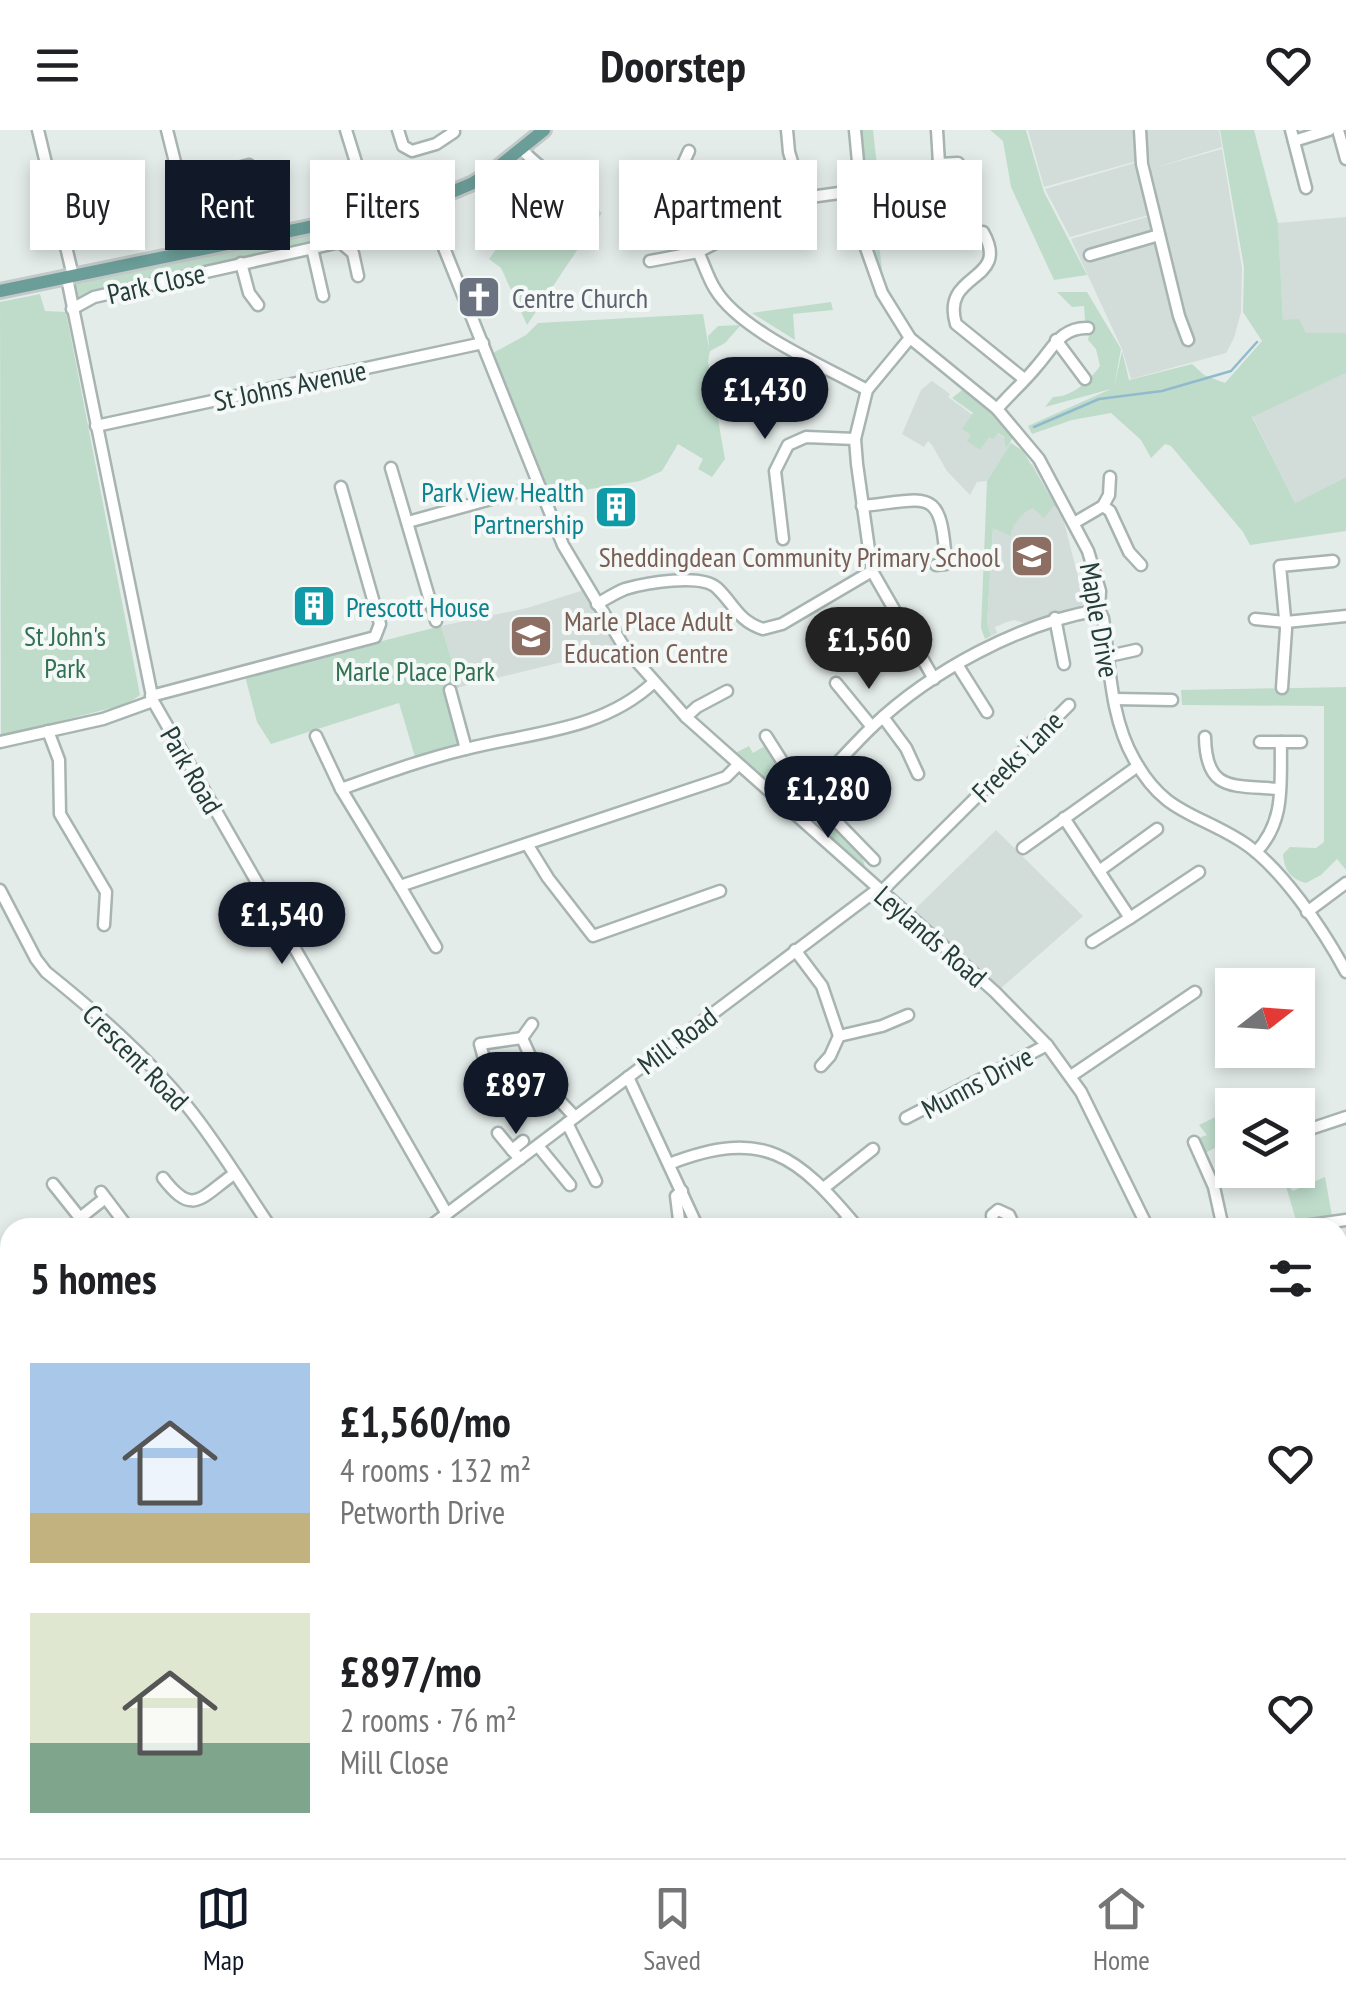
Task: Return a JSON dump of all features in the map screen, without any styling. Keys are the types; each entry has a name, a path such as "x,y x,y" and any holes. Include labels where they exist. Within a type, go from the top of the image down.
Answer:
{"main road":[{"path":"455,190 493,172 544,130"},
{"path":"0,292 197,250"}],"street":[{"name":"Park Road","path":"38,130 152,699 446,1214"},
{"path":"167,130 174,160"},
{"path":"346,130 355,160"},
{"path":"398,130 406,150 436,144 454,132"},
{"path":"787,130 792,160"},
{"name":"Maple Drive","path":"854,130 858,160"},
{"path":"937,130 940,160"},
{"path":"1140,130 1142,164 1178,316 1188,340"},
{"path":"1306,188 1293,136 1329,130"},
{"path":"1338,130 1346,159"},
{"path":"521,148 530,160"},
{"path":"682,160 684,154"},
{"path":"983,232 993,250 992,259 956,296 952,311 956,324 1024,380"},
{"path":"1090,255 1159,234"},
{"name":"Park Close","path":"72,309 94,297 310,248"},
{"path":"312,250 323,296"},
{"name":"Park Close","path":"349,250 358,276"},
{"name":"Leylands Road","path":"445,250 563,545 624,647 686,717 1007,1004 1047,1045 1071,1076 1143,1218"},
{"path":"650,261 702,250"},
{"name":"Maple Drive","path":"869,250 872,271 910,338 996,408 1033,450 1074,522 1100,591 1099,610 1119,723 1138,766 1180,812 1240,840 1256,852 1307,912 1346,972"},
{"path":"698,252 716,290 753,325 867,390"},
{"name":"Park Close","path":"241,263 249,292 258,305"},
{"path":"1165,320 1178,316"},
{"path":"996,408 1056,340 1075,328 1088,328"},
{"path":"910,338 867,390 855,439 872,571 934,679"},
{"path":"1056,340 1085,379"},
{"name":"St Johns Avenue","path":"96,426 483,343"},
{"path":"783,539 776,471 788,445 806,437 855,439"},
{"path":"392,468 436,621"},
{"path":"1074,522 1104,506 1110,478"},
{"path":"408,522 538,486"},
{"path":"0,742 103,718 152,699 375,637 380,624 341,487"},
{"path":"862,506 920,500 934,506 944,523 946,564 936,566"},
{"path":"1104,506 1134,560 1141,565"},
{"path":"1282,688 1286,622 1280,566 1333,560"},
{"path":"597,604 626,589 704,580 716,587 739,617 762,629 782,624 872,571"},
{"path":"792,811 872,727 934,679 1012,634 1055,618 1099,610"},
{"path":"1255,619 1286,622 1346,616"},
{"path":"1055,618 1064,664"},
{"path":"1109,656 1136,650"},
{"path":"958,666 987,712"},
{"path":"342,790 466,749 593,720 622,708 654,683"},
{"path":"836,684 872,727"},
{"path":"450,690 466,749"},
{"path":"686,717 726,690"},
{"path":"1114,699 1172,700"},
{"name":"Freeks Lane","path":"879,891 1069,705"},
{"path":"883,717 906,748 918,774"},
{"path":"48,732 59,760 59,808 106,892 104,925"},
{"path":"316,736 342,790 436,947"},
{"path":"766,736 787,769 874,860"},
{"path":"1205,737 1208,767 1218,780 1228,785 1278,788"},
{"path":"1260,742 1302,742"},
{"path":"1256,852 1278,821 1280,742"},
{"path":"400,886 726,776 738,765"},
{"path":"1024,848 1138,766"},
{"path":"1064,818 1130,918"},
{"path":"1100,871 1157,829"},
{"path":"527,844 593,936 720,890"},
{"path":"1092,942 1199,872"},
{"path":"1307,912 1346,883"},
{"name":"Crescent Road","path":"0,890 46,972 136,1049 190,1110 264,1218"},
{"name":"Mill Road","path":"441,1218 516,1154 538,1146 879,891"},
{"path":"796,950 822,986 839,1036 830,1056 820,1066"},
{"path":"1071,1076 1195,992"},
{"path":"839,1036 908,1015"},
{"path":"522,1038 532,1024"},
{"path":"475,1092 489,1077 477,1040 522,1038"},
{"path":"522,1038 542,1082 571,1120 596,1181"},
{"name":"Munns Drive","path":"906,1118 1047,1045"},
{"path":"628,1078 694,1218"},
{"path":"1315,1127 1346,1117"},
{"path":"498,1133 516,1154 523,1141"},
{"path":"1194,1142 1214,1187 1221,1218"},
{"path":"538,1146 570,1184"},
{"path":"669,1164 722,1148 751,1146 778,1154 825,1187 849,1218"},
{"path":"825,1187 873,1149"},
{"path":"163,1178 178,1198 186,1202 200,1198 234,1174"},
{"path":"53,1184 80,1218"},
{"path":"678,1218 676,1196 682,1191"},
{"path":"87,1218 102,1196 120,1218"},
{"path":"992,1218 998,1210 1010,1218"}],"shaded area":[{"path":"1028,130 1140,130 1148,171 1151,170 1145,130 1219,130 1222,147 1154,168 1222,149 1242,268 1241,312 1226,353 1131,379 1122,349 1071,239 1150,216 1137,161 1044,187"},
{"path":"1135,163 1149,215 1070,237 1045,189"},
{"path":"1346,217 1346,333 1306,333 1300,325 1283,320 1278,223"},
{"path":"1346,373 1346,477 1295,503 1252,416"},
{"path":"932,381 1011,443 987,481 977,482 970,495 947,471 928,441 924,447 902,434 921,390"},
{"name":"Sheddingdean Community Primary School","path":"1032,464 1064,522 1085,604 1024,623 1007,622 995,627 997,633 991,636 987,625 996,484"},
{"name":"Marle Place Adult Education Centre","path":"587,589 624,647 460,687 441,626 527,608"},
{"path":"996,830 1083,916 1000,989 914,910"}],"green space":[{"path":"859,130 873,130 876,160 862,160"},
{"path":"990,130 1026,130 1044,192 1087,275 1054,280 1011,187 1003,141"},
{"path":"1220,130 1254,130 1278,223 1283,320 1299,319 1306,333 1346,333 1346,373 1252,417 1295,503 1346,477 1346,531 1250,545 1171,446 1165,444 1151,458 1141,440 1111,413 1072,420 1032,434 1028,426 1111,389 1045,407 1053,397 1080,387 1100,366 1096,349 1088,340 1091,326 1085,320 1084,306 1072,307 1057,292 1087,292 1121,349 1114,388 1122,351 1129,380 1192,364 1204,375 1225,383 1262,341 1243,312 1244,267"},
{"path":"310,231 310,243 290,247 290,236"},
{"path":"219,250 279,250 88,294 78,300 73,280"},
{"path":"495,250 577,250 527,325 501,268 489,259"},
{"path":"871,250 880,250 883,278 894,300 891,303"},
{"name":"St John's Park","path":"40,294 45,311 66,312 140,695 127,704 1,736 0,302"},
{"path":"831,302 833,310 793,314 795,340 752,313"},
{"path":"703,314 709,349 708,336 718,326 741,325 725,343 710,351 708,362 725,459 712,477 698,469 703,459 678,444 662,471 640,481 553,495 493,353 526,335 538,323"},
{"path":"962,390 980,398 1016,433 1006,448 1004,437 998,433 993,439 989,437 980,450 967,441 971,435 962,429 973,413 952,398"},
{"path":"1011,443 1023,451 1057,508 1054,506 1044,518 1033,508 1029,510 1015,524 1011,536 993,528 987,624 991,636 985,639 981,628 987,481"},
{"name":"Marle Place Park","path":"441,626 460,687 444,693 458,743 415,757 399,703 271,744 257,722 245,676"},
{"path":"1346,687 1346,870 1337,859 1306,883 1289,873 1283,854 1290,847 1316,848 1324,842 1324,706 1182,705 1181,690"},
{"path":"749,746 753,753 763,747 770,749 796,785 795,796 785,797 735,753"},
{"path":"811,805 843,831 865,867 811,822 807,816"},
{"path":"1215,1117 1215,1148 1203,1154 1196,1139 1207,1135 1199,1125"},
{"path":"1325,1177 1332,1216 1295,1218 1286,1188 1315,1188 1315,1181"}],"waterway":[{"path":"1034,427 1099,399 1162,391 1231,371 1257,342"}],"place":[{"name":"Centre Church","path":"479,297"},
{"name":"Park View Health Partnership","path":"616,507"},
{"name":"Sheddingdean Community Primary School","path":"1032,556"},
{"name":"Prescott House","path":"314,606"},
{"name":"Marle Place Adult Education Centre","path":"531,636"}]}
